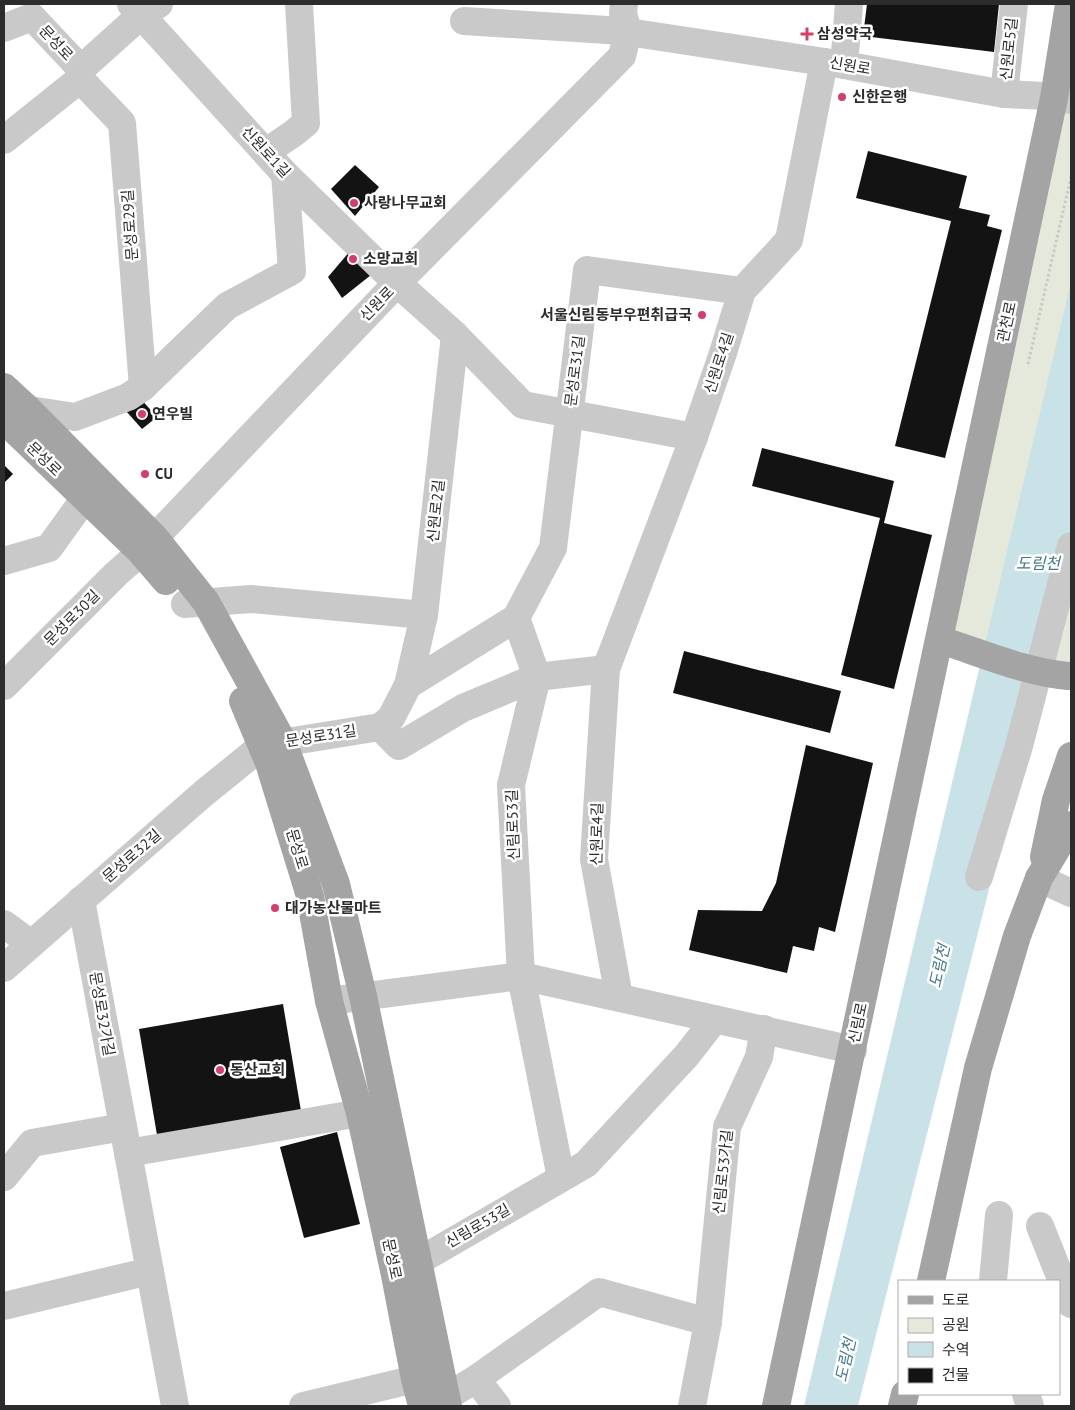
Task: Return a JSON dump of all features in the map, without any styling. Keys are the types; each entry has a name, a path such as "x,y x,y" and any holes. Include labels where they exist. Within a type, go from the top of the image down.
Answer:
{"main road":[{"name":"관천로","path":"940,640 1063,99 1068,4"},
{"path":"4,387 16,408 148,545"},
{"name":"문성로","path":"4,420 85,498 148,545 196,603 216,654 242,699 273,744 291,829 310,896 330,1001 360,1113 406,1268 415,1379 437,1404"},
{"path":"940,640 1032,670 1070,679"},
{"name":"신림로","path":"776,1406 940,640"},
{"path":"273,744 336,884 363,996 406,1268 437,1404"},
{"path":"931,1280 978,1068 1017,936 1039,878 1056,800 1071,756"},
{"path":"1039,878 1071,825"}],"street":[{"path":"266,152 306,123 299,4"},
{"path":"624,4 623,13 628,32"},
{"name":"신원로4길","path":"619,997 594,859 606,669 694,437 742,291 789,240 849,4"},
{"name":"신원로5길","path":"1004,94 1014,4"},
{"path":"4,140 81,74 144,8"},
{"name":"신원로1길","path":"144,8 286,174 397,283"},
{"name":"문성로","path":"4,28 32,17 81,74"},
{"name":"신원로","path":"464,20 623,31 834,63 1004,94 1063,99"},
{"name":"신원로","path":"148,545 397,283 622,56 628,32"},
{"name":"문성로29길","path":"81,74 122,123 143,387"},
{"path":"16,408 75,417 128,397 143,387 227,306 292,271 286,174"},
{"name":"문성로31길","path":"516,618 553,548 587,270 742,291"},
{"path":"397,283 455,335 523,404 694,437"},
{"name":"신원로2길","path":"408,685 424,615 455,335"},
{"path":"4,561 49,548 85,498"},
{"name":"문성로30길","path":"4,686 116,574 148,545"},
{"path":"979,877 1018,746 1071,546"},
{"path":"196,603 251,599 424,615"},
{"path":"537,677 516,618 408,685 391,718 380,727 399,746 463,708 537,677 606,669"},
{"name":"신림로53길","path":"537,677 511,785 520,976 561,1178"},
{"name":"문성로31길","path":"273,744 380,727"},
{"name":"문성로32길","path":"4,968 204,793 273,744"},
{"path":"1039,878 1071,893"},
{"name":"문성로32가길","path":"81,900 175,1406"},
{"path":"4,924 31,944"},
{"path":"330,1001 520,976 853,1050"},
{"name":"신림로53길","path":"406,1268 586,1164 687,1055 715,1019"},
{"name":"신림로53가길","path":"692,1406 708,1322 727,1126 759,1057 764,1029"},
{"path":"4,1177 32,1143 126,1140 360,1113"},
{"path":"993,1280 999,1215"},
{"path":"1040,1226 1071,1304"},
{"path":"4,1306 150,1271"},
{"path":"437,1404 476,1379 599,1292 708,1322"},
{"path":"303,1406 415,1379"},
{"path":"476,1379 497,1406"}],"green space":[{"path":"1071,29 1071,667 949,634"}],"water":[{"name":"도림천","path":"1071,282 1071,566 858,1406 804,1406"}],"building":[{"path":"867,4 999,4 994,52 863,36"},
{"path":"868,151 967,176 959,208 990,215 987,226 1002,230 945,458 895,446 951,221 856,198"},
{"name":"사랑나무교회","path":"355,165 379,187 355,216 331,189"},
{"name":"소망교회","path":"356,244 371,275 342,298 328,277"},
{"name":"연우빌","path":"139,397 157,417 142,429 126,411"},
{"path":"762,448 894,481 884,523 932,535 894,689 841,675 880,518 752,486"},
{"path":"4,465 13,474 4,483"},
{"path":"684,651 841,691 830,733 673,693"},
{"path":"806,745 873,763 835,932 819,927 814,951 793,946 787,973 689,950 698,910 762,911 776,883"},
{"name":"동산교회","path":"283,1004 301,1111 157,1135 139,1029"},
{"path":"337,1132 360,1224 304,1238 280,1147"}],"place":[{"name":"삼성약국","path":"807,34"},
{"name":"신한은행","path":"842,97"},
{"name":"사랑나무교회","path":"354,203"},
{"name":"소망교회","path":"353,259"},
{"name":"서울신림동부우편취급국","path":"702,315"},
{"name":"연우빌","path":"142,414"},
{"name":"CU","path":"145,474"},
{"name":"대가농산물마트","path":"275,908"},
{"name":"동산교회","path":"220,1070"}]}
